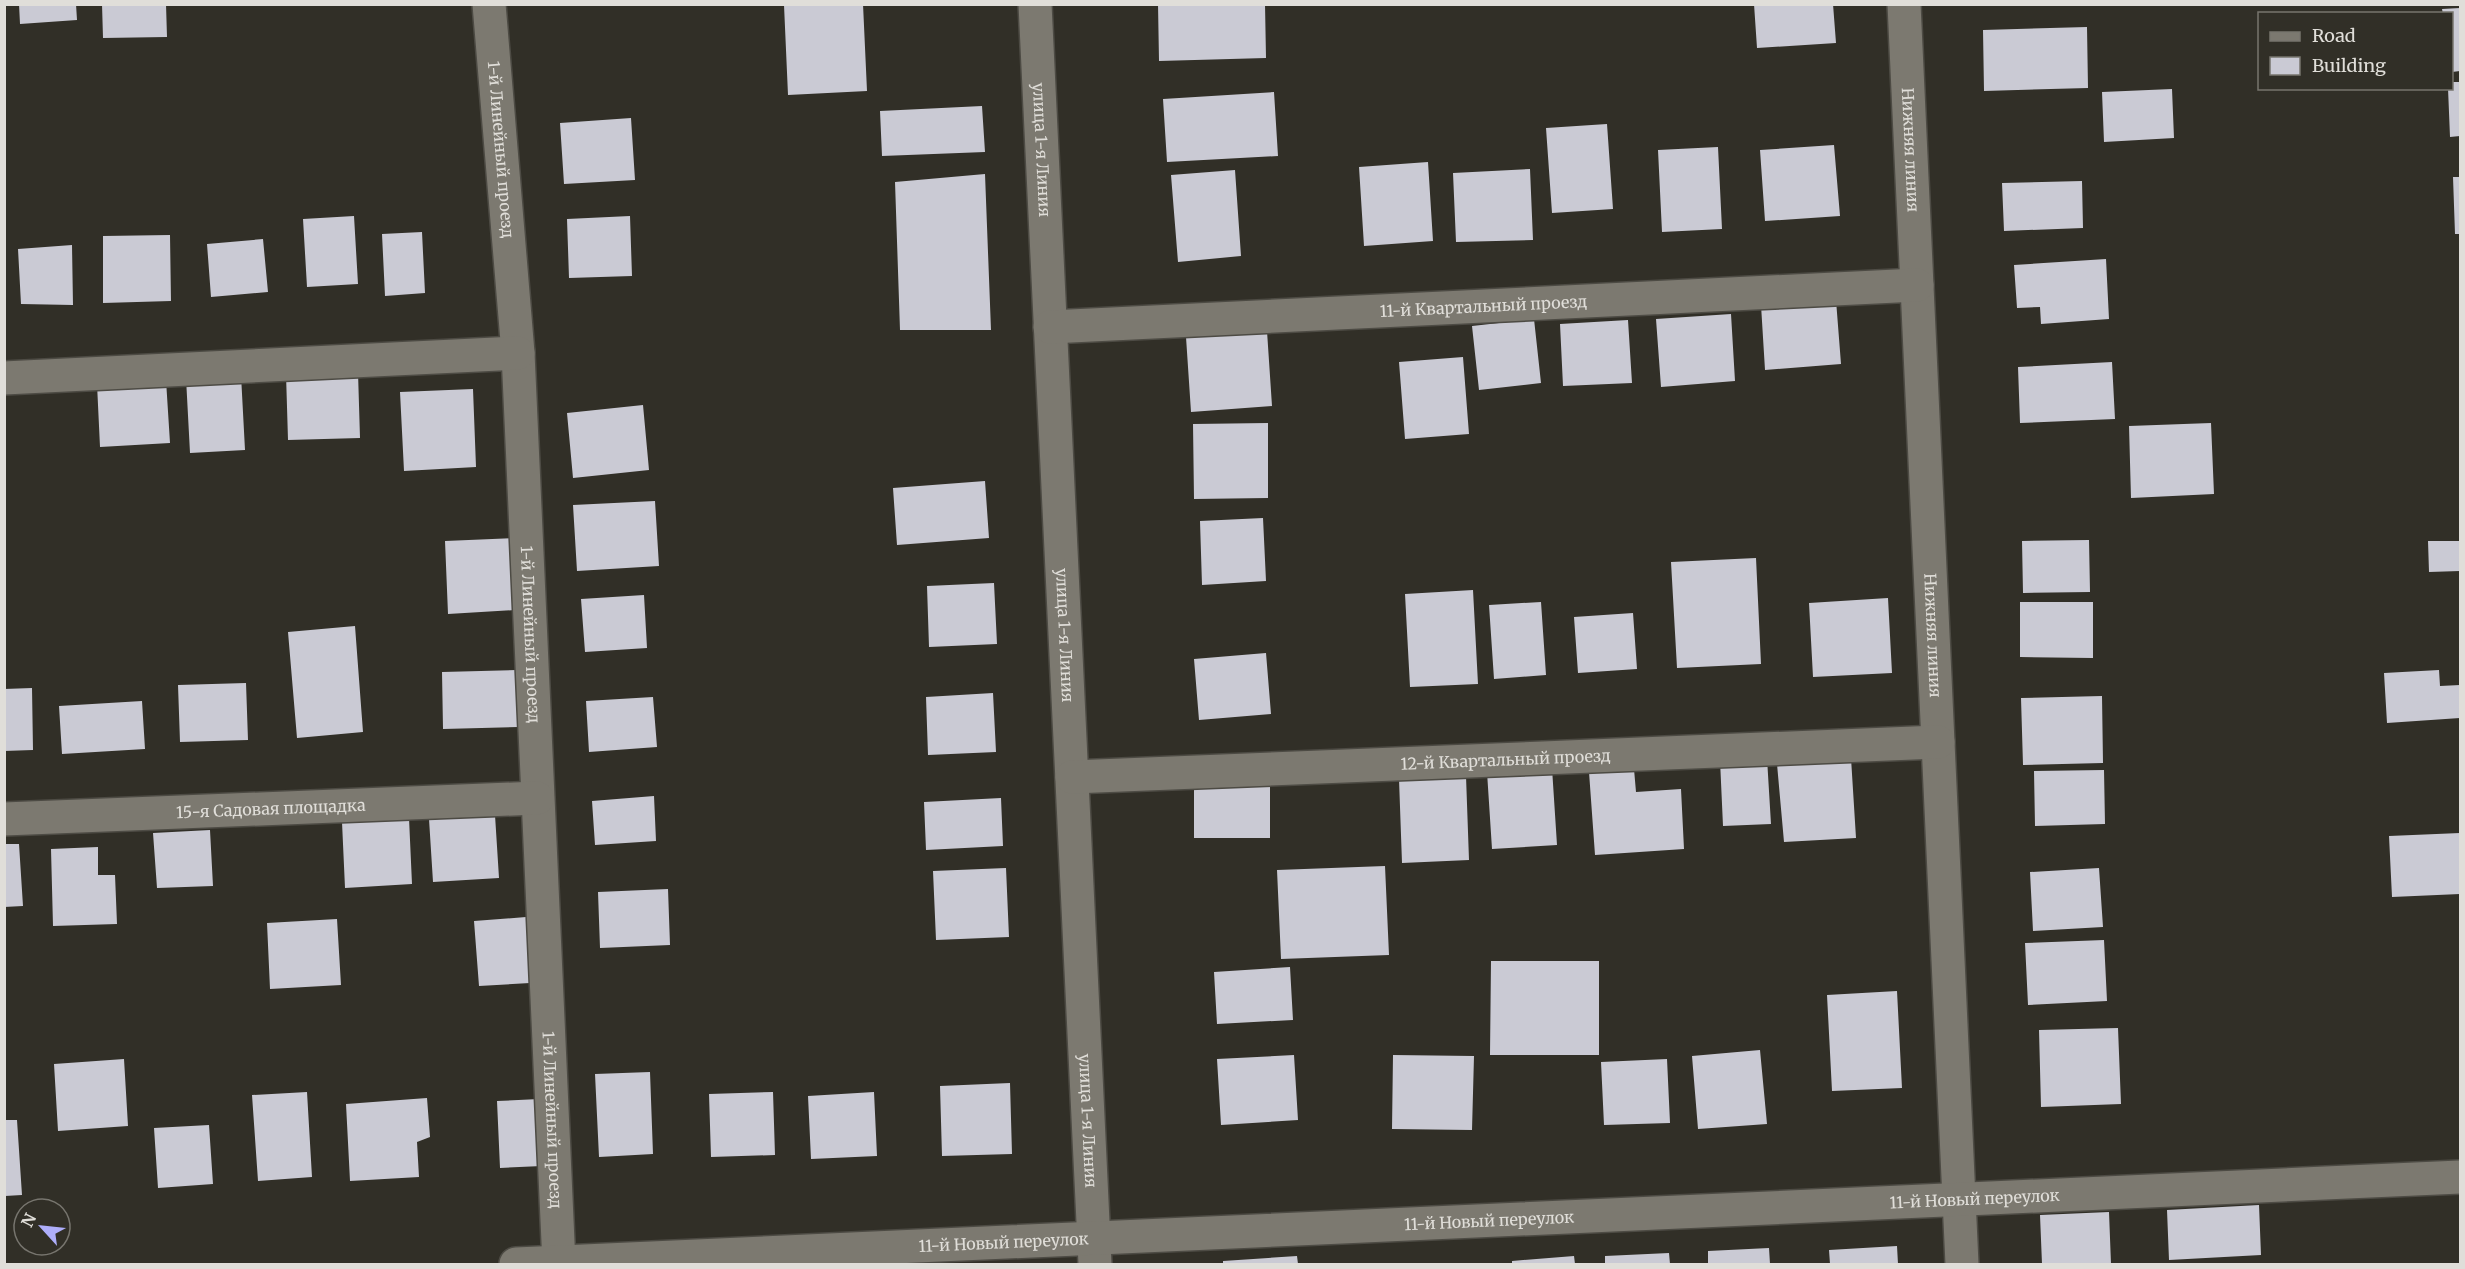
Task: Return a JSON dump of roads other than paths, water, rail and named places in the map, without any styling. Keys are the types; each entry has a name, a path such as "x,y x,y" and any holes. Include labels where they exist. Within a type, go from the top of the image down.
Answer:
{"street":[{"name":"1-й Линейный проезд","path":"489,4 518,353 559,1264"},
{"name":"улица 1-я Линия","path":"1035,4 1094,1251"},
{"name":"Нижняя линия","path":"1904,4 1962,1264"},
{"name":"11-й Квартальный проезд","path":"1050,327 1917,285"},
{"path":"4,378 518,353"},
{"name":"12-й Квартальный проезд","path":"1072,777 1938,742"},
{"name":"15-я Садовая площадка","path":"4,819 537,798"},
{"name":"11-й Новый переулок","path":"516,1264 1094,1251 1959,1200 2460,1177"}]}
